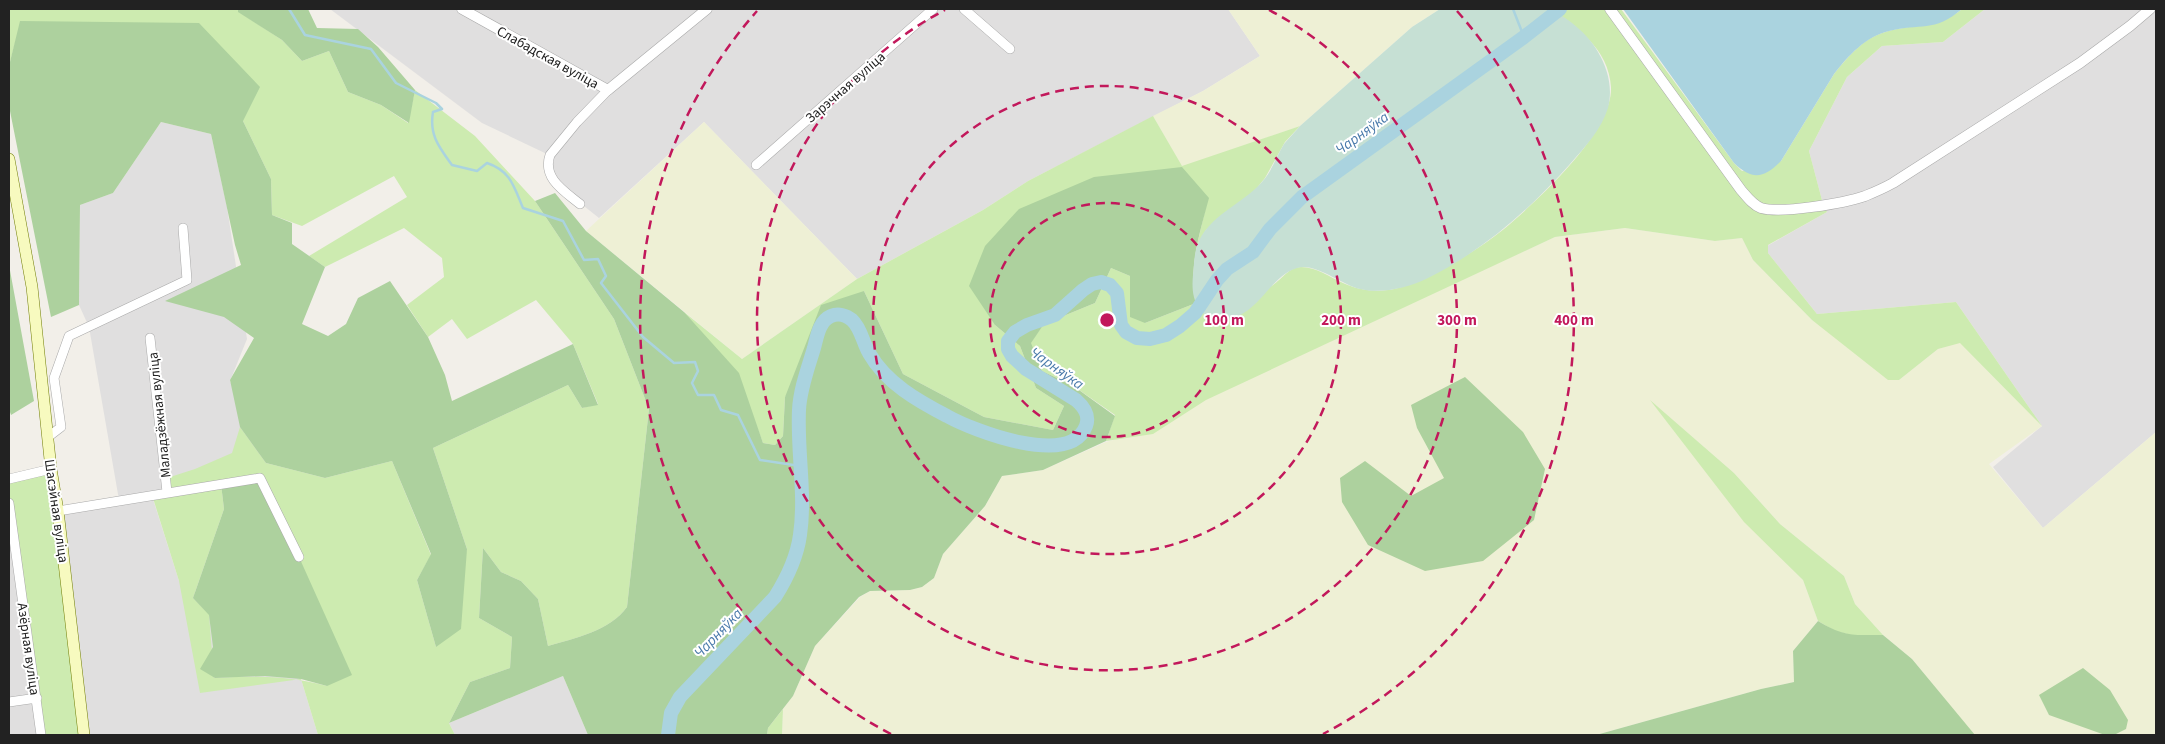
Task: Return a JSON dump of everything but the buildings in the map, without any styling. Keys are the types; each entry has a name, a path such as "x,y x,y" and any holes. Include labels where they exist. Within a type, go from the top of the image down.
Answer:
{"main road":[{"name":"Шасэйная вуліца","path":"9,159 32,287 51,469 58,511 84,735"}],"street":[{"name":"Слабадская вуліца","path":"462,9 608,90"},
{"path":"580,204 555,183 547,168 550,155 572,127 608,90 707,9"},
{"name":"Зарэчная вуліца","path":"756,165 933,9"},
{"path":"964,9 1010,49"},
{"path":"1610,9 1741,190 1760,207 1772,210 1789,210 1864,197 1893,183 2080,64 2150,9"},
{"path":"48,437 60,427 54,378 69,336 187,280 183,228"},
{"name":"Маладзёжная вуліца","path":"150,338 167,492"},
{"path":"9,479 51,469"},
{"name":"Маладзёжная вуліца","path":"58,511 260,478 299,557"},
{"name":"Азёрная вуліца","path":"9,503 40,735"},
{"path":"9,702 36,698"}],"shaded area":[{"path":"330,9 1228,9 1260,56 1203,91 1028,181 983,210 857,279 704,122 599,218 555,183 549,155 482,123"},
{"path":"1985,9 2156,9 2156,432 2043,528 1993,467 2042,426 1956,302 1817,314 1768,253 1767,246 1827,212 1823,204 1809,151 1847,77 1882,46 1943,42"},
{"path":"161,122 211,134 227,207 247,339 230,381 266,463 152,496 179,581 301,679 318,735 9,735 9,479 58,511 119,500 89,327 79,305 80,205 113,193"},
{"path":"563,676 588,735 455,735 449,723"}],"green space":[{"path":"1543,8 1562,16 1576,26 1589,39 1598,52 1607,72 1610,86 1608,108 1592,138 1554,181 1504,228 1467,256 1426,279 1411,285 1376,291 1353,287 1312,268 1297,268 1278,280 1246,312 1223,320 1215,320 1206,316 1195,300 1193,283 1196,249 1209,226 1262,182 1284,144 1300,126 1412,27 1440,9"},
{"path":"9,9 238,9 239,12 282,40 302,61 329,51 348,92 381,105 408,123 415,90 475,136 535,201 614,319 649,409 627,607 620,615 602,628 548,646 538,599 521,581 501,572 483,548 479,618 512,637 510,668 470,682 449,723 455,735 318,735 301,680 327,686 221,484 224,509 193,598 209,614 214,678 257,677 296,680 200,693 179,581 152,495 167,492 167,478 195,469 232,453 240,427 266,463 325,478 392,461 431,555 417,580 436,647 467,549 433,448 568,385 582,408 598,404 573,344 536,300 467,339 452,319 428,337 407,305 444,277 442,258 404,228 325,267 309,256 407,197 394,176 302,226 272,215 271,179 243,121 21,21 9,66"},
{"path":"238,9 308,9 317,28 358,29 378,47 415,90 409,123 381,105 348,92 329,51 302,61 282,40 238,12"},
{"path":"1228,9 1440,9 1412,27 1300,126 1182,167 1153,116 1203,91 1260,56"},
{"path":"1546,9 1621,9 1734,163 1742,171 1781,161 1834,74 1848,57 1870,38 1888,31 1943,20 1962,9 1985,9 1943,42 1882,46 1847,77 1809,151 1823,204 1827,212 1768,245 1768,253 1817,314 1956,302 2042,426 1960,343 1938,349 1899,380 1888,380 1812,320 1753,260 1742,238 1715,241 1625,228 1555,237 1206,400 1153,434 1106,441 1115,415 1072,385 1042,371 1030,343 1044,324 1095,303 1111,268 1130,276 1145,323 1196,303 1203,313 1269,288 1289,271 1301,267 1307,267 1350,286 1363,289 1377,291 1398,288 1444,268 1485,243 1504,229 1535,201 1571,164 1600,124 1608,105 1611,87 1609,73 1597,50 1579,31"},
{"path":"20,21 199,23 260,87 243,121 271,179 272,215 292,223 292,244 325,267 302,324 328,336 346,324 358,298 390,281 428,337 445,375 452,401 573,344 598,405 582,408 568,385 433,448 467,549 461,629 436,647 417,580 431,554 392,461 325,478 266,463 240,427 230,380 254,338 224,317 165,301 241,265 211,134 161,122 113,193 80,205 79,305 51,317 9,106 9,66"},
{"path":"1153,116 1182,166 1300,126 1285,142 1265,178 1252,194 1206,230 1197,245 1208,198 995,325 1020,346 1036,388 1064,406 1053,430 984,417 903,374 864,291 785,397 783,436 775,445 763,443 752,414 684,312 742,359 857,279 983,210 1028,181"},
{"path":"704,122 857,279 742,359 586,231"},
{"path":"1182,167 1209,198 1194,263 1193,277 1196,303 1145,323 1130,317 1130,276 1111,268 1095,303 1044,324 1031,343 1042,371 1072,385 1115,416 1106,441 1043,470 1002,476 985,506 943,554 934,578 922,587 910,590 870,591 859,597 815,646 793,696 768,728 767,735 588,735 563,676 449,723 470,682 510,668 512,637 479,618 483,548 501,572 521,581 538,599 548,646 602,628 620,615 627,607 649,409 614,319 535,201 555,193 586,231 684,312 739,373 763,443 775,445 783,436 785,397 821,305 864,291 903,374 984,417 1053,430 1064,406 1036,388 1020,346 995,325 969,286 985,246 1019,209 1094,177"},
{"path":"1625,228 1715,241 1742,238 1753,260 1812,320 1899,380 1938,349 1960,342 2042,426 1989,464 2043,528 2156,432 2156,735 1974,735 1912,659 1883,635 1855,604 1844,576 1780,524 1734,473 1653,403 1742,519 1803,580 1818,621 1793,651 1794,682 1761,689 1596,735 782,735 783,709 793,696 815,646 860,597 870,591 910,590 922,587 934,578 943,554 985,506 1002,476 1043,470 1106,442 1150,430 1204,397 1555,237"},
{"path":"9,265 34,401 11,415 9,409"},
{"path":"1465,377 1523,432 1545,469 1534,520 1483,561 1425,571 1368,545 1342,502 1340,478 1365,461 1411,496 1444,478 1417,428 1411,405"},
{"path":"1650,400 1734,473 1780,524 1844,576 1855,604 1883,635 1851,635 1835,631 1818,621 1803,580 1744,522"},
{"path":"51,469 83,735 41,735 9,503 9,479"},
{"path":"260,478 299,557 352,675 327,686 301,679 265,676 215,678 200,669 213,647 209,615 193,598 224,509 221,484"},
{"path":"1818,621 1835,630 1849,634 1883,635 1912,659 1975,735 1596,735 1761,689 1794,682 1793,651"},
{"path":"2083,668 2110,690 2128,720 2126,729 2114,735 2105,735 2049,715 2039,695"},
{"path":"783,709 782,735 767,735 768,728"}],"water":[{"path":"1623,9 1962,9 1952,17 1935,24 1889,31 1865,42 1834,74 1781,161 1764,174 1753,175 1747,173 1734,163"}],"waterway":[{"path":"289,9 305,35 371,49 396,83 436,103 442,109 433,112 432,127 439,146 452,165 477,171 487,163 495,166 507,175 523,208 563,221 584,260 598,259 606,276 601,283 643,337 674,363 695,362 698,371 692,383 698,395 714,395 721,410 738,415 760,460 800,466"},
{"path":"1513,9 1524,37"},
{"name":"Чарняўка","path":"668,735 671,713 680,697 775,597 794,559 799,543 802,520 799,426 801,394 821,325 827,318 839,315 852,320 858,327 867,349 876,364 884,373 925,404 960,422 999,437 1042,445 1061,444 1077,438 1087,422 1084,408 1076,400 1026,369 1012,356 1008,349 1008,341 1015,332 1027,325 1055,315 1083,290 1092,284 1101,282 1110,285 1117,293 1121,325 1126,332 1137,338 1150,339 1166,335 1195,313 1217,280 1227,269 1253,252 1270,229 1302,197 1560,9"}]}
